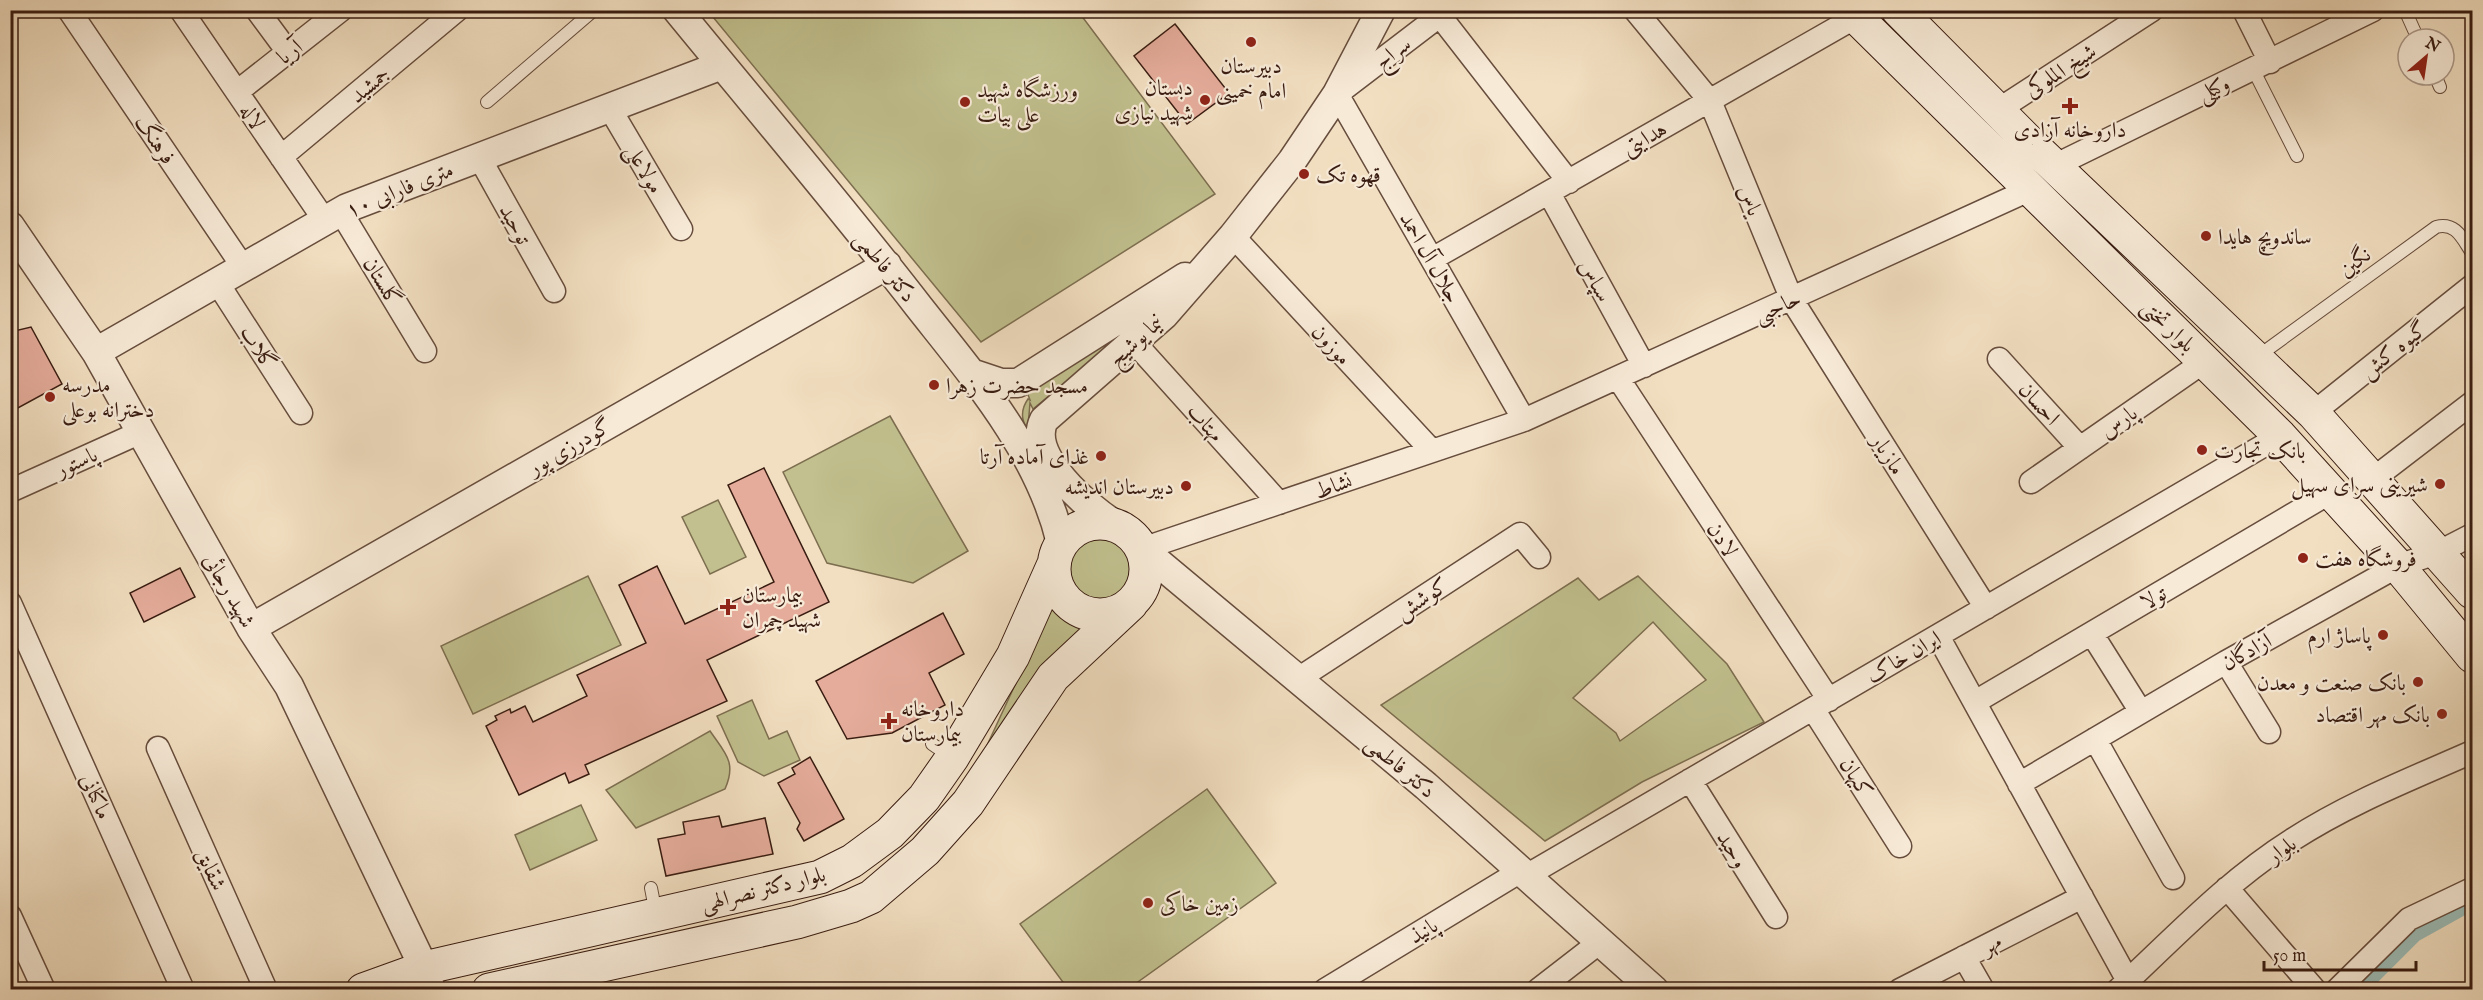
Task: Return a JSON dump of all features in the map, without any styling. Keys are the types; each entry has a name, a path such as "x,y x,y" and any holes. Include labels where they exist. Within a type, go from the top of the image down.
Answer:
{"main road":[{"name":"بلوار تختی","path":"1898,10 2054,166 2313,413 2439,552 2472,592"},
{"name":"بلوار تختی","path":"1853,14 2280,436 2398,566 2472,656"},
{"path":"1969,130 1998,110"},
{"path":"1090,523 1114,524 1131,534 1142,549 1147,572 1144,584 1131,604 1110,614 1097,615 1080,611 1065,600 1058,590 1057,555 1079,527 1090,523"},
{"name":"بلوار دکتر نصرالهی","path":"363,990 433,982 653,901 820,877 837,869 890,834 924,798 942,751 1013,656 1057,555"},
{"name":"بلوار دکتر نصرالهی","path":"489,990 548,982 646,959 797,922 851,906 871,897 925,851 968,803 1053,677 1131,604"},
{"path":"942,751 983,781"}],"street":[{"name":"فرهنگ","path":"69,10 243,267"},
{"name":"لاله","path":"181,10 281,157 333,216"},
{"path":"257,10 288,52"},
{"name":"آریا","path":"237,92 341,10"},
{"name":"جمشید","path":"281,157 457,10"},
{"name":"دکتر فاطمی","path":"676,10 887,265 971,373 1021,447 1048,500 1057,555"},
{"name":"نیما یوشیج","path":"1114,524 1089,508 1071,490 1044,448 1041,427 1047,417 1164,315 1233,236 1292,161 1337,94 1381,10"},
{"name":"یاس","path":"1635,10 1710,101 1792,300"},
{"name":"شیخ الملوکی","path":"1998,110 2152,10"},
{"path":"2244,10 2261,65"},
{"name":"وکیلی","path":"2054,166 2373,10"},
{"path":"1444,13 1569,182"},
{"name":"سراج","path":"1337,94 1444,13"},
{"name":"هدایتی","path":"1432,260 1710,101 1853,14"},
{"name":"۱۰ متری فارابی","path":"96,352 333,216 479,157 722,65"},
{"name":"جلال آل احمد","path":"1337,94 1524,420"},
{"name":"مولاعلی","path":"609,107 681,230"},
{"name":"توحید","path":"479,157 554,291"},
{"name":"حاجبی","path":"1524,420 1792,300 2029,190"},
{"name":"سپاس","path":"1549,193 1644,366"},
{"name":"گلستان","path":"333,216 425,351"},
{"name":"شهید رجائی","path":"10,226 96,352 251,628 289,686 433,982"},
{"name":"موزون","path":"1233,236 1432,451"},
{"name":"نیما یوشیج","path":"971,373 1001,383 1018,382 1213,259"},
{"name":"گودرزی پور","path":"251,628 887,265"},
{"name":"گلاب","path":"217,282 301,413"},
{"name":"گیوه کش","path":"2313,413 2472,286"},
{"name":"مازیار","path":"1792,300 1986,608"},
{"name":"مهتاب","path":"1134,342 1279,503"},
{"name":"احسان","path":"1999,359 2080,448"},
{"name":"پارس","path":"2031,482 2205,361"},
{"name":"لادن","path":"1618,378 1821,704"},
{"path":"2373,479 2472,403"},
{"name":"نشاط","path":"1142,549 1524,420"},
{"name":"پاستور","path":"10,491 141,432"},
{"name":"ایران خاک","path":"1523,874 1690,780 2280,436"},
{"name":"تولا","path":"1975,702 2331,492"},
{"name":"کوشش","path":"1298,679 1520,534 1539,557"},
{"name":"آزادگان","path":"2019,784 2226,662 2398,566 2439,552 2472,535"},
{"name":"دکتر فاطمی","path":"1142,549 1426,786 1654,990"},
{"name":"ماکنانی","path":"10,603 183,990"},
{"path":"2092,633 2141,712"},
{"path":"1938,636 2082,897 2123,985"},
{"path":"2226,662 2269,732"},
{"name":"کیهان","path":"1821,704 1900,846"},
{"path":"2095,739 2173,878"},
{"name":"شقایق","path":"158,748 267,990"},
{"name":"بلوار","path":"2123,985 2227,888 2291,841 2344,809 2472,752"},
{"name":"وحید","path":"1690,780 1776,917"},
{"name":"پانیذ","path":"1325,990 1523,874"},
{"path":"2227,888 2314,989"},
{"path":"2337,990 2409,919 2472,889"},
{"name":"مهر","path":"1900,990 2082,897"},
{"path":"10,916 44,990"},
{"path":"1538,990 1600,942"},
{"path":"1964,957 1983,990"}],"lane":[{"path":"487,102 594,10"},
{"path":"2405,10 2413,27"},
{"path":"2261,65 2297,156"},
{"name":"نگین","path":"2256,359 2436,227 2447,225 2456,229 2472,253"}],"shaded area":[{"name":"ورزشگاه شهید علی بیات","path":"708,11 1078,11 1215,194 981,342"},
{"path":"1164,301 1033,409 1030,403 1028,427 1032,437 1026,428 1022,414 1025,404 1028,399 1030,400 1027,392"},
{"path":"890,416 968,551 913,583 827,563 783,472"},
{"path":"718,500 746,557 710,574 682,517"},
{"path":"1101,537 1118,542 1123,546 1127,551 1132,568 1127,585 1123,590 1118,594 1101,599 1084,594 1079,590 1075,585 1070,568 1075,551 1079,546 1084,542"},
{"path":"588,576 621,645 473,714 441,646"},
{"path":"1638,576 1727,664 1764,722 1642,782 1545,841 1381,705 1578,578 1599,600","holes":["1653,622 1706,680 1620,741 1616,733 1573,698"]},
{"path":"1054,601 1085,623 983,754"},
{"path":"752,700 769,739 787,731 800,760 764,776 738,762 717,716"},
{"path":"710,731 728,758 730,772 725,789 636,828 606,790"},
{"name":"زمین خاکی","path":"1207,789 1276,883 1128,989 1068,989 1020,924"},
{"path":"581,805 597,840 530,870 515,835"}],"building":[{"path":"1175,24 1229,93 1187,124 1134,56"},
{"path":"31,327 62,384 16,409 10,399 10,332"},
{"path":"764,468 829,602 707,660 727,701 585,765 589,774 569,783 565,773 519,795 486,726 497,720 495,716 510,709 511,713 525,706 533,722 587,696 577,675 646,643 619,585 657,566 685,624 774,582 728,485"},
{"path":"180,568 195,597 144,622 130,593"},
{"path":"943,613 964,654 929,673 945,705 892,733 847,739 816,681"},
{"path":"810,757 844,819 804,841 797,829 800,823 778,783 795,774 792,768"},
{"path":"719,816 722,827 765,818 773,854 666,876 658,839 685,834 683,822"}],"waterway":[{"path":"2355,990 2413,932 2467,902"}],"place":[{"name":"دبیرستان امام خمینی","path":"1251,42"},
{"name":"دبستان شهید نیازی","path":"1205,100"},
{"name":"ورزشگاه شهید علی بیات","path":"965,102"},
{"name":"داروخانه آزادی","path":"2070,106"},
{"name":"قهوه تک","path":"1304,174"},
{"name":"ساندویچ هایدا","path":"2206,236"},
{"name":"مسجد حضرت زهرا","path":"934,385"},
{"name":"مدرسه دخترانه بوعلی","path":"50,397"},
{"name":"بانک تجارت","path":"2202,450"},
{"name":"غذای آماده آرتا","path":"1101,456"},
{"name":"شیرینی سرای سهیل","path":"2440,484"},
{"name":"دبیرستان اندیشه","path":"1186,486"},
{"name":"فروشگاه هفت","path":"2303,558"},
{"name":"بیمارستان شهید چمران","path":"728,607"},
{"name":"پاساژ ارم","path":"2383,635"},
{"name":"بانک صنعت و معدن","path":"2418,682"},
{"name":"بانک مهر اقتصاد","path":"2442,714"},
{"name":"داروخانه بیمارستان","path":"889,721"},
{"name":"زمین خاکی","path":"1148,903"}]}
